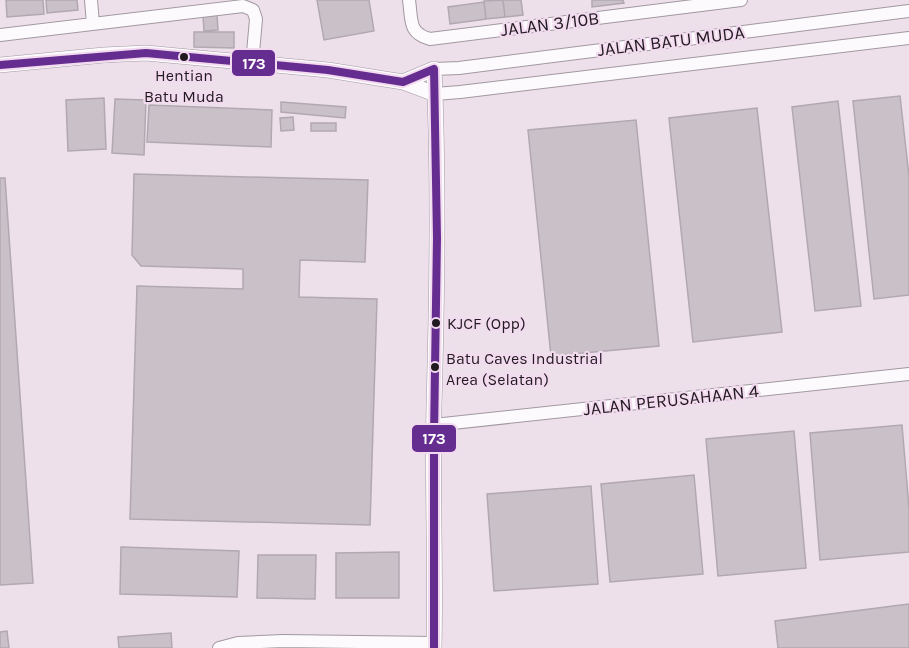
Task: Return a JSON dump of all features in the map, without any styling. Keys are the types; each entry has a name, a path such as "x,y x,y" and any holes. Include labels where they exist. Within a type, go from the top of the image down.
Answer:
{"street":[{"path":"91,0 93,24"},
{"name":"JALAN 3/10B","path":"409,0 414,31 418,36 430,39 741,0"},
{"path":"0,35 243,6 253,10 256,20 252,64"},
{"name":"JALAN BATU MUDA","path":"434,69 459,68 909,11"},
{"name":"JALAN BATU MUDA","path":"435,94 909,38"},
{"path":"0,64 146,53 328,70 403,82 435,94"},
{"path":"219,648 238,642 283,641 434,646 436,279 434,69 403,82"},
{"name":"JALAN PERUSAHAAN 4","path":"434,425 909,374"}],"building":[{"path":"6,0 43,0 44,14 7,17"},
{"path":"46,0 77,0 78,10 47,13"},
{"path":"317,0 369,0 374,31 324,40"},
{"path":"503,0 505,17 486,19 484,1"},
{"path":"503,0 521,0 523,15 505,17"},
{"path":"592,0 623,0 624,3 592,7"},
{"path":"484,2 486,19 450,24 448,7"},
{"path":"217,15 218,30 204,31 203,16"},
{"path":"194,32 234,32 234,48 194,47"},
{"path":"900,96 909,176 909,295 874,299 853,101"},
{"path":"104,98 106,149 68,151 66,100"},
{"path":"115,99 146,100 144,155 112,153"},
{"path":"838,101 861,306 815,311 792,107"},
{"path":"281,102 346,107 345,118 281,112"},
{"path":"149,105 272,110 271,147 147,142"},
{"path":"757,108 782,332 693,342 669,118"},
{"path":"293,117 294,130 281,131 280,118"},
{"path":"636,120 659,346 551,356 528,130"},
{"path":"311,123 336,123 336,131 311,131"},
{"path":"134,174 368,180 365,262 300,260 299,297 377,299 370,525 130,519 137,286 243,289 243,269 141,266 132,255"},
{"path":"0,178 5,178 33,583 0,585"},
{"path":"902,425 909,508 909,552 820,560 810,433"},
{"path":"794,431 806,568 718,576 706,439"},
{"path":"694,475 703,574 610,582 601,484"},
{"path":"591,486 598,584 494,591 487,494"},
{"path":"121,547 239,551 237,597 120,594"},
{"path":"399,552 399,598 336,598 336,553"},
{"path":"258,555 316,555 315,599 257,598"},
{"path":"909,604 909,648 778,648 775,621"},
{"path":"7,631 9,648 0,648 0,632"},
{"path":"171,633 172,648 119,648 118,637"}],"transit line":[{"name":"173","path":"0,65 146,53 328,70 403,82 434,69 437,238 434,648"}],"place":[{"name":"Hentian Batu Muda","path":"184,57"},
{"name":"KJCF (Opp)","path":"436,323"},
{"name":"Batu Caves Industrial Area (Selatan)","path":"435,367"}]}
